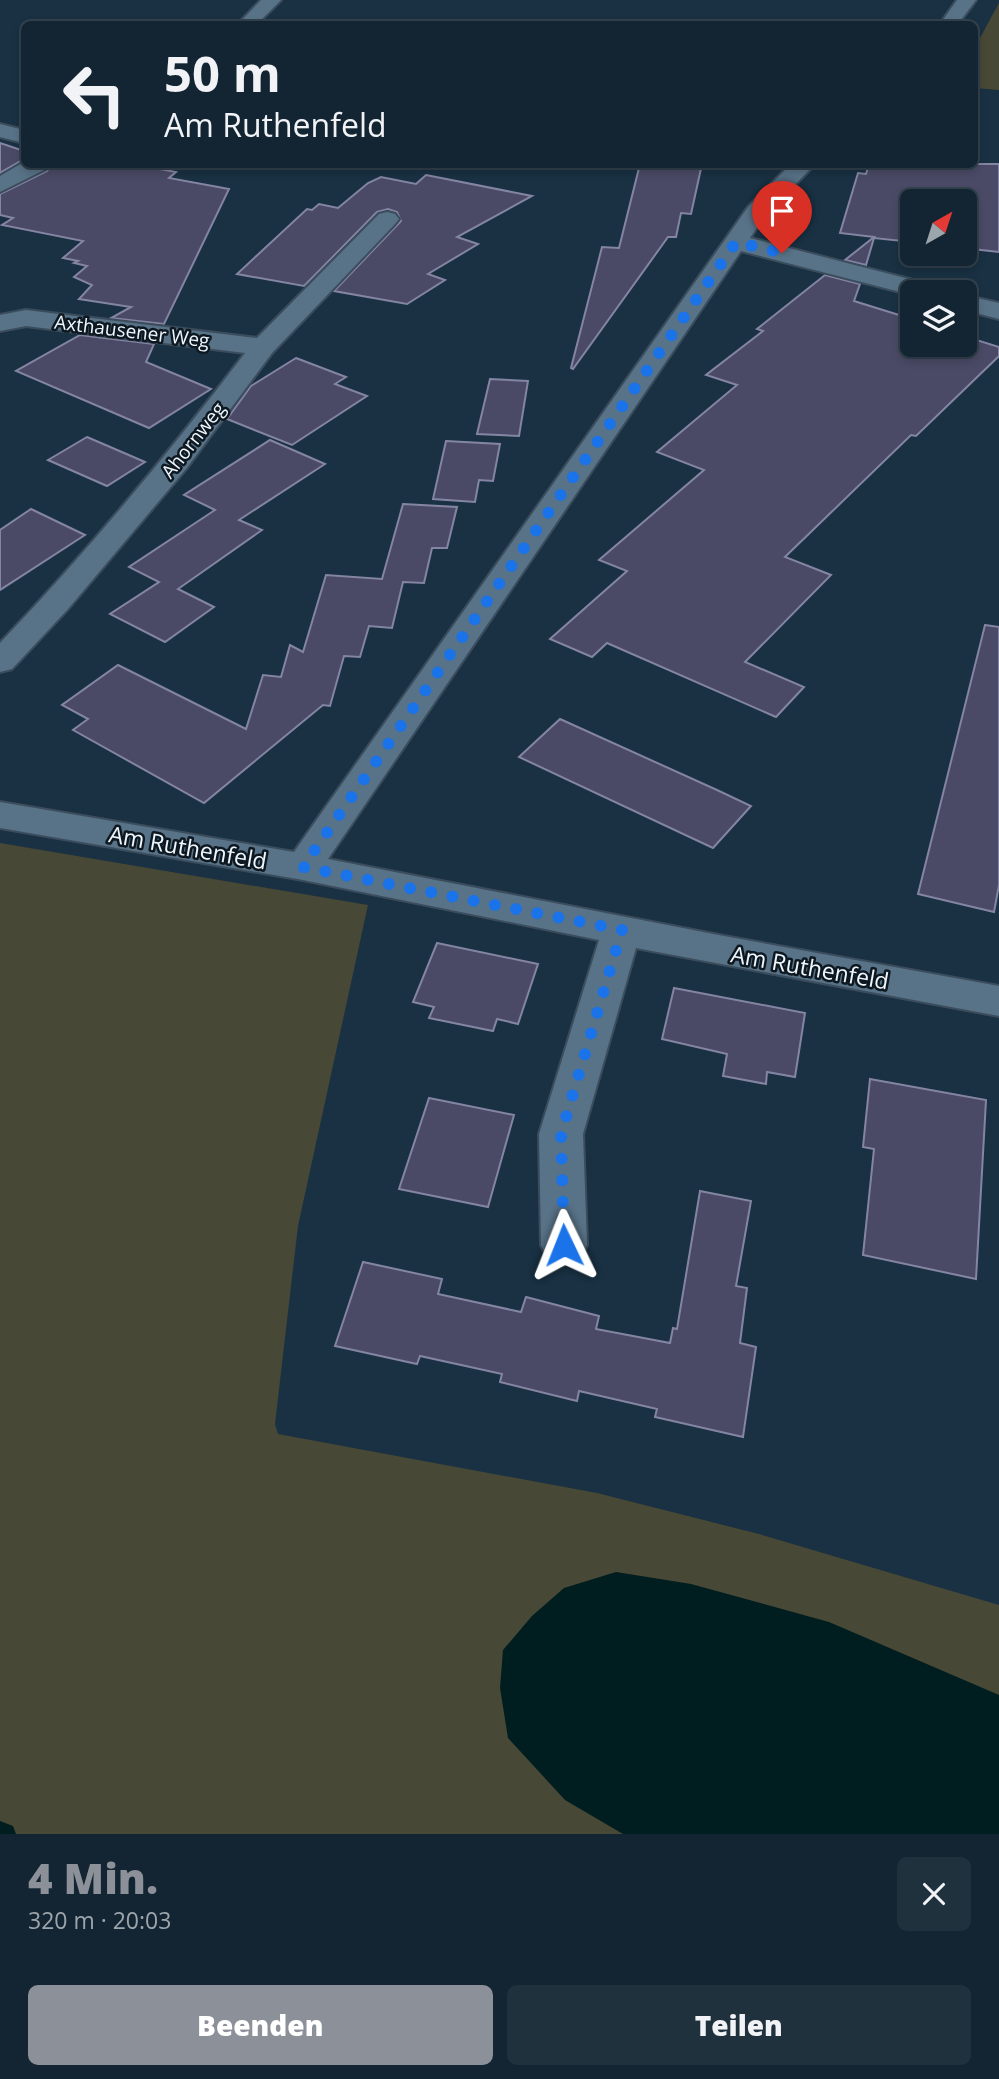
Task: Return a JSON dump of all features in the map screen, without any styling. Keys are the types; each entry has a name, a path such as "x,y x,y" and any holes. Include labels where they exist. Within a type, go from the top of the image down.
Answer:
{"street":[{"path":"250,21 272,0"},
{"path":"951,21 967,0"},
{"path":"0,130 21,136"},
{"path":"0,185 31,168"},
{"path":"303,867 756,212 800,168"},
{"name":"Ahornweg","path":"0,662 57,602 176,463 263,346 387,219"},
{"path":"736,242 900,284"},
{"path":"977,305 999,311"},
{"name":"Axthausener Weg","path":"0,323 26,318 263,346"},
{"name":"Am Ruthenfeld","path":"0,815 303,867 999,1002"},
{"path":"564,1245 561,1134 622,930"}],"shaded area":[{"path":"999,3 999,90 978,88 978,42"},
{"path":"0,843 368,905 298,1226 275,1424 278,1434 597,1493 759,1534 999,1605 999,1834 0,1834"},
{"path":"616,1572 691,1584 829,1622 999,1695 999,1834 623,1834 565,1800 508,1738 500,1688 503,1650 532,1616 564,1588"}],"building":[{"path":"0,143 21,150 21,161 0,173"},
{"path":"978,164 999,164 999,252 977,249 977,189 900,189 900,241 874,238 866,265 845,260 874,237 840,233 858,173 866,174 868,168 978,168"},
{"path":"49,168 154,168 176,172 169,178 229,189 164,324 111,318 131,307 79,299 92,285 74,277 87,266 63,258 83,241 2,225 13,218 0,215 0,194"},
{"path":"639,168 701,168 691,214 681,213 676,237 668,237 573,369 571,368 602,247 619,248"},
{"path":"426,175 532,196 457,237 478,244 428,274 445,280 407,304 334,291 401,221 397,212 388,209 377,212 304,286 237,274 307,209 312,210 319,204 338,208 368,183 381,177 416,184"},
{"path":"825,275 860,284 854,301 900,315 900,357 977,357 977,340 999,347 999,356 916,436 911,435 785,557 831,575 745,662 804,687 776,717 607,643 592,657 550,639 627,571 599,560 704,470 657,452 737,385 706,375 763,331 757,329"},
{"path":"80,335 154,344 146,362 211,389 149,428 16,371"},
{"path":"296,358 346,377 335,384 367,396 292,445 227,419 251,386"},
{"path":"490,379 528,381 519,436 477,434"},
{"path":"87,437 145,462 107,486 48,460"},
{"path":"270,440 325,464 239,520 262,530 178,589 214,607 165,642 110,614 159,582 129,567 215,510 184,495"},
{"path":"446,441 500,444 493,481 479,480 475,502 433,499"},
{"path":"403,504 457,507 447,548 432,548 424,583 403,582 392,628 369,626 360,657 344,656 330,706 323,705 204,803 73,730 88,719 62,705 118,665 246,729 263,675 281,677 290,645 303,652 326,575 382,579"},
{"path":"31,509 85,535 0,590 0,530"},
{"path":"985,625 999,627 999,885 994,912 918,894"},
{"path":"560,719 751,806 713,848 519,757"},
{"path":"437,943 538,964 518,1024 497,1019 493,1031 429,1018 434,1007 413,1002"},
{"path":"674,988 805,1013 795,1077 767,1072 766,1084 723,1076 727,1054 662,1039"},
{"path":"870,1079 986,1100 976,1279 863,1255 874,1149 863,1147"},
{"path":"429,1098 514,1115 488,1207 399,1189"},
{"path":"700,1191 751,1201 736,1286 747,1288 740,1343 756,1347 743,1437 655,1417 657,1409 579,1391 577,1401 500,1382 502,1374 420,1356 417,1364 335,1346 363,1262 442,1279 438,1294 521,1312 526,1297 599,1316 596,1329 670,1343 673,1328 677,1329"}],"waterway":[{"path":"0,1832 5,1834"}],"route":[{"path":"564,1245 561,1134 622,930 303,867 736,242 782,253"}]}
